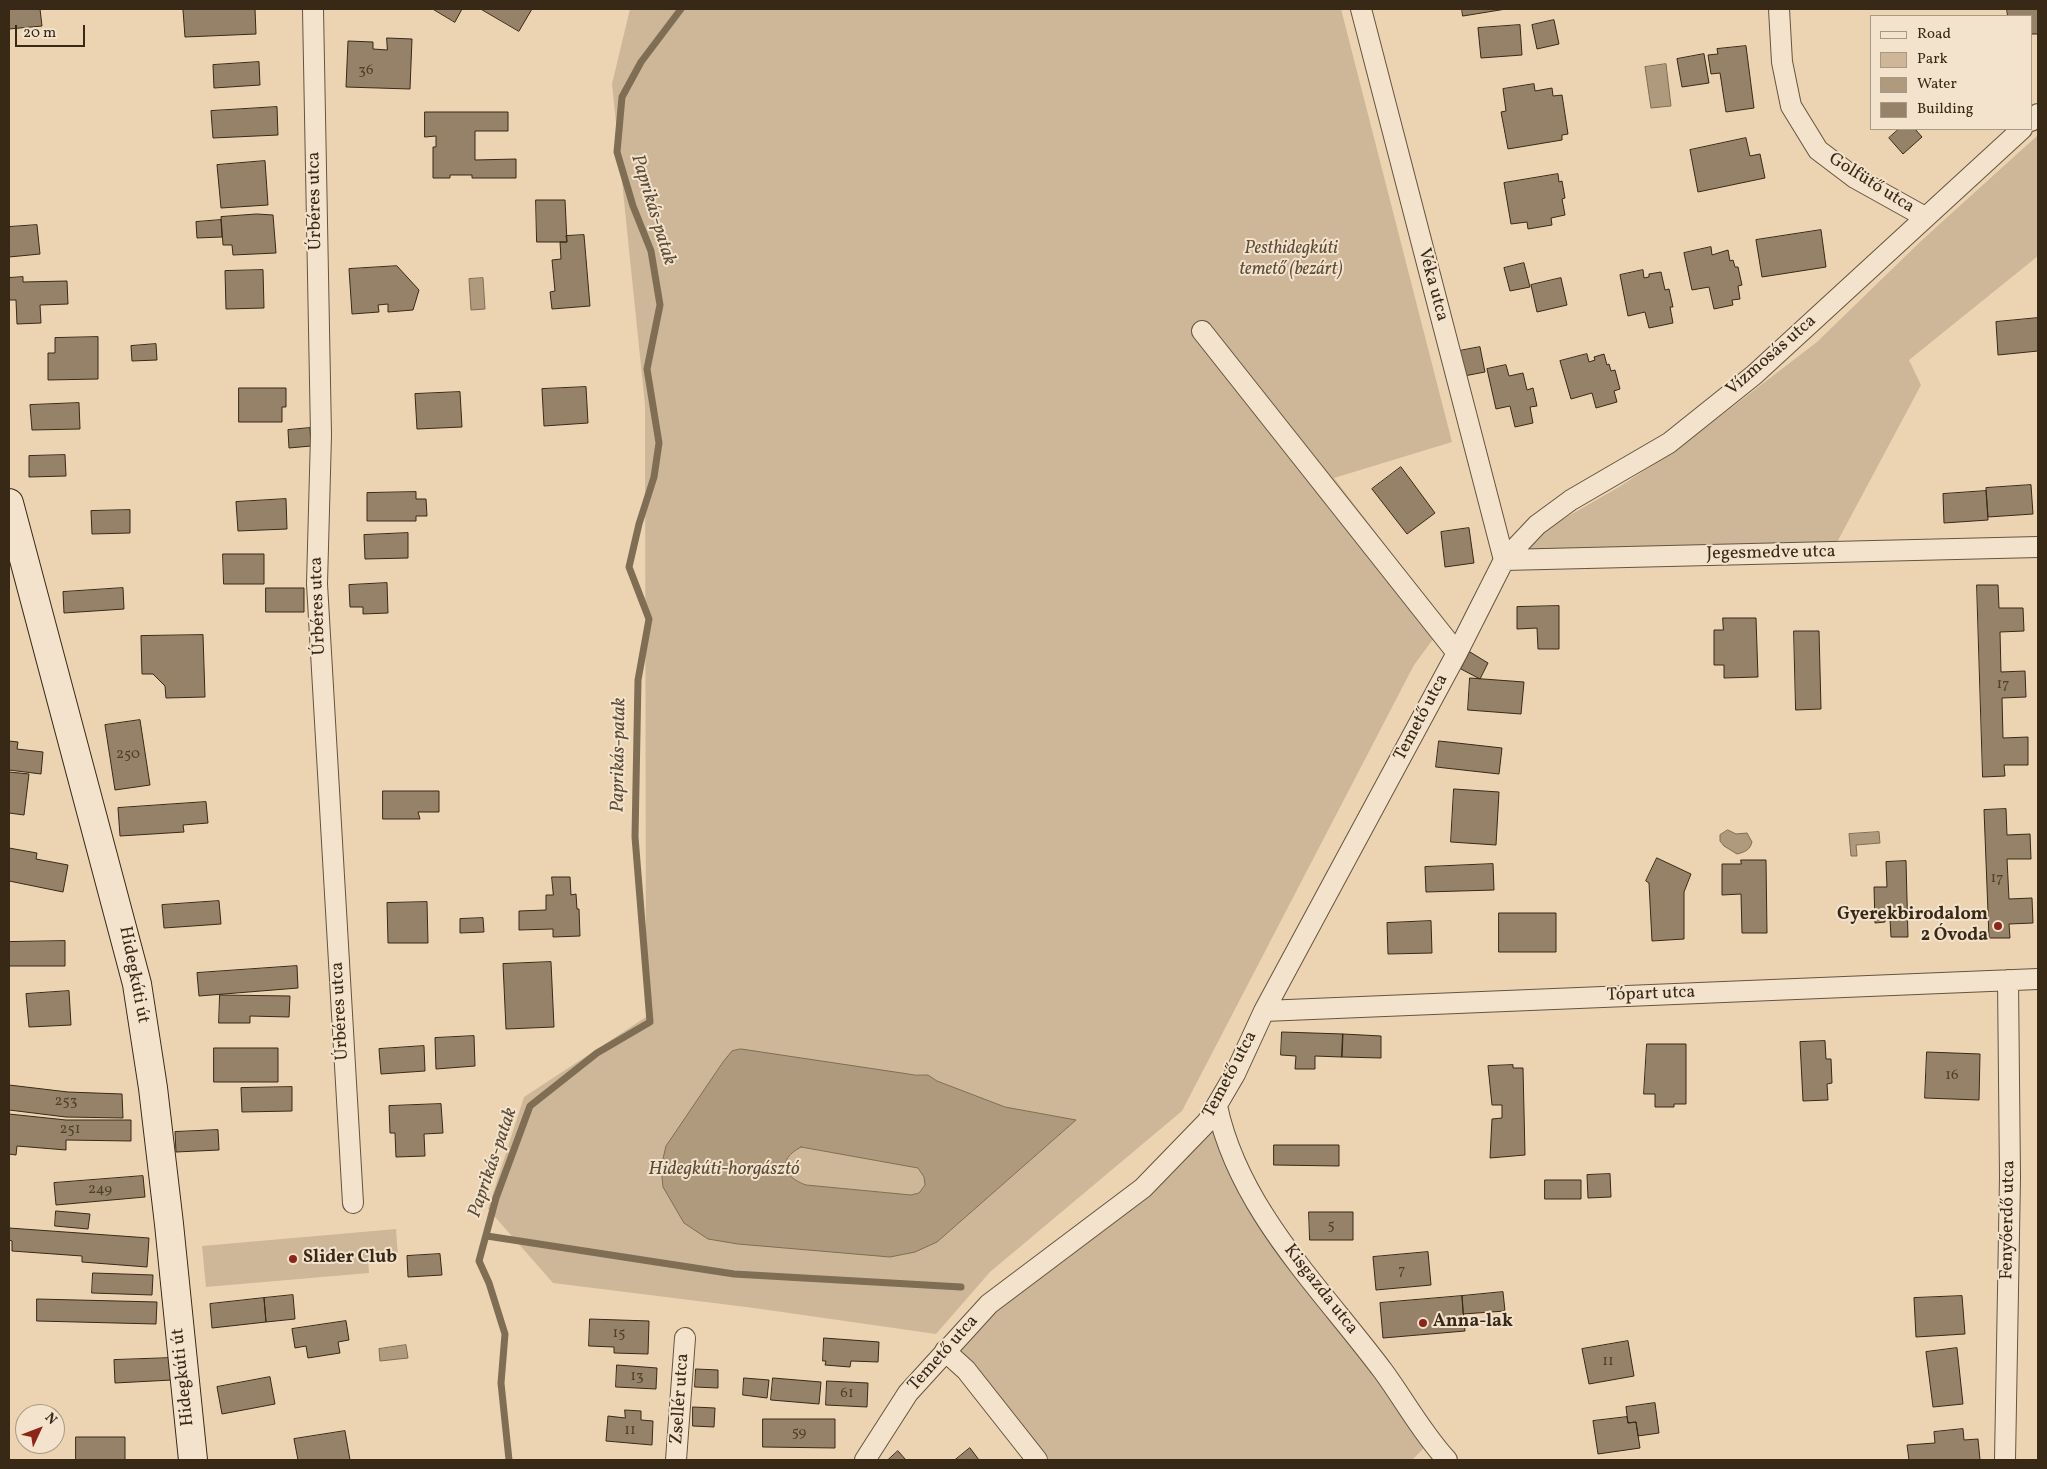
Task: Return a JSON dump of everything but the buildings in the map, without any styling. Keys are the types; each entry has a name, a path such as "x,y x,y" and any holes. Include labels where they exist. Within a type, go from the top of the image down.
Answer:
{"main road":[{"name":"Hidegkúti út","path":"9,503 137,984 153,1088 168,1214 193,1460"}],"street":[{"name":"Úrbéres utca","path":"313,9 321,435 317,584 352,1203"},
{"name":"Véka utca","path":"1361,9 1504,560"},
{"name":"Golfütő utca","path":"1779,9 1782,62 1790,106 1818,150 1854,178 1925,217"},
{"name":"Vízmosás utca","path":"1504,560 1544,520 1571,500 1669,443 1754,375 2021,130"},
{"name":"Temető utca","path":"1202,331 1457,653"},
{"name":"Jegesmedve utca","path":"1504,560 2038,547"},
{"name":"Temető utca","path":"866,1460 908,1393 989,1304 1143,1188 1207,1122 1217,1106 1264,1011 1457,653 1504,560"},
{"name":"Tópart utca","path":"1264,1011 2038,979"},
{"name":"Fenyőerdő utca","path":"2005,1460 2010,1177 2008,980"},
{"name":"Kisgazda utca","path":"1217,1106 1222,1130 1248,1191 1274,1232 1384,1373 1430,1442 1447,1460"},
{"name":"Zsellér utca","path":"676,1460 685,1338"},
{"path":"945,1351 966,1370 1037,1460"}],"green space":[{"name":"Pesthidegkúti temető (bezárt)","path":"630,9 1341,9 1452,442 1334,478 1445,623 1414,665 1182,1111 990,1272 936,1334 754,1308 553,1283 488,1209 524,1097 646,1017 645,405 612,84","holes":["723,1062 928,1075 937,1081 1005,1107 1076,1120 937,1242 663,1187 708,1086"]},
{"path":"2038,135 2038,256 1909,360 1921,385 1835,546 1526,564 1523,542 1619,487 1676,450 1817,342 1921,241"},
{"path":"1217,1106 1248,1191 1430,1442 1412,1460 1037,1460 945,1351 1143,1188"},
{"path":"801,1147 918,1168 924,1177 925,1185 919,1193 911,1195 806,1185 792,1178 786,1168 788,1157"},
{"name":"Slider Club","path":"396,1229 398,1257 368,1260 369,1273 206,1287 202,1246"}],"water":[{"path":"1666,64 1671,106 1651,108 1645,67"},
{"path":"483,278 485,309 471,310 469,279"},
{"path":"1728,830 1736,834 1747,833 1752,842 1748,849 1737,854 1724,846 1720,841 1720,835"},
{"path":"1879,832 1880,843 1856,845 1857,856 1851,856 1849,834"},
{"name":"Hidegkúti-horgásztó","path":"741,1049 915,1075 928,1075 937,1081 1005,1107 1076,1120 937,1242 915,1252 890,1257 738,1244 708,1239 684,1223 663,1187 661,1167 666,1146 732,1051","holes":["801,1147 918,1168 924,1177 925,1185 919,1193 911,1195 806,1185 792,1178 788,1173 786,1163 788,1157"]},
{"path":"406,1345 408,1358 380,1361 379,1349"}],"waterway":[{"name":"Paprikás-patak","path":"509,1460 501,1383 505,1334 489,1283 479,1261 496,1198 530,1106 597,1053 650,1022 635,837 638,680 649,619 629,567 639,524 654,477 659,443 647,369 660,305 651,251 633,206 617,152 622,97 641,62 681,9"},
{"path":"487,1236 734,1274 961,1287"}],"place":[{"name":"Gyerekbirodalom 2 Óvoda","path":"1998,926"},
{"name":"Slider Club","path":"293,1259"},
{"name":"Anna-lak","path":"1423,1323"}]}
